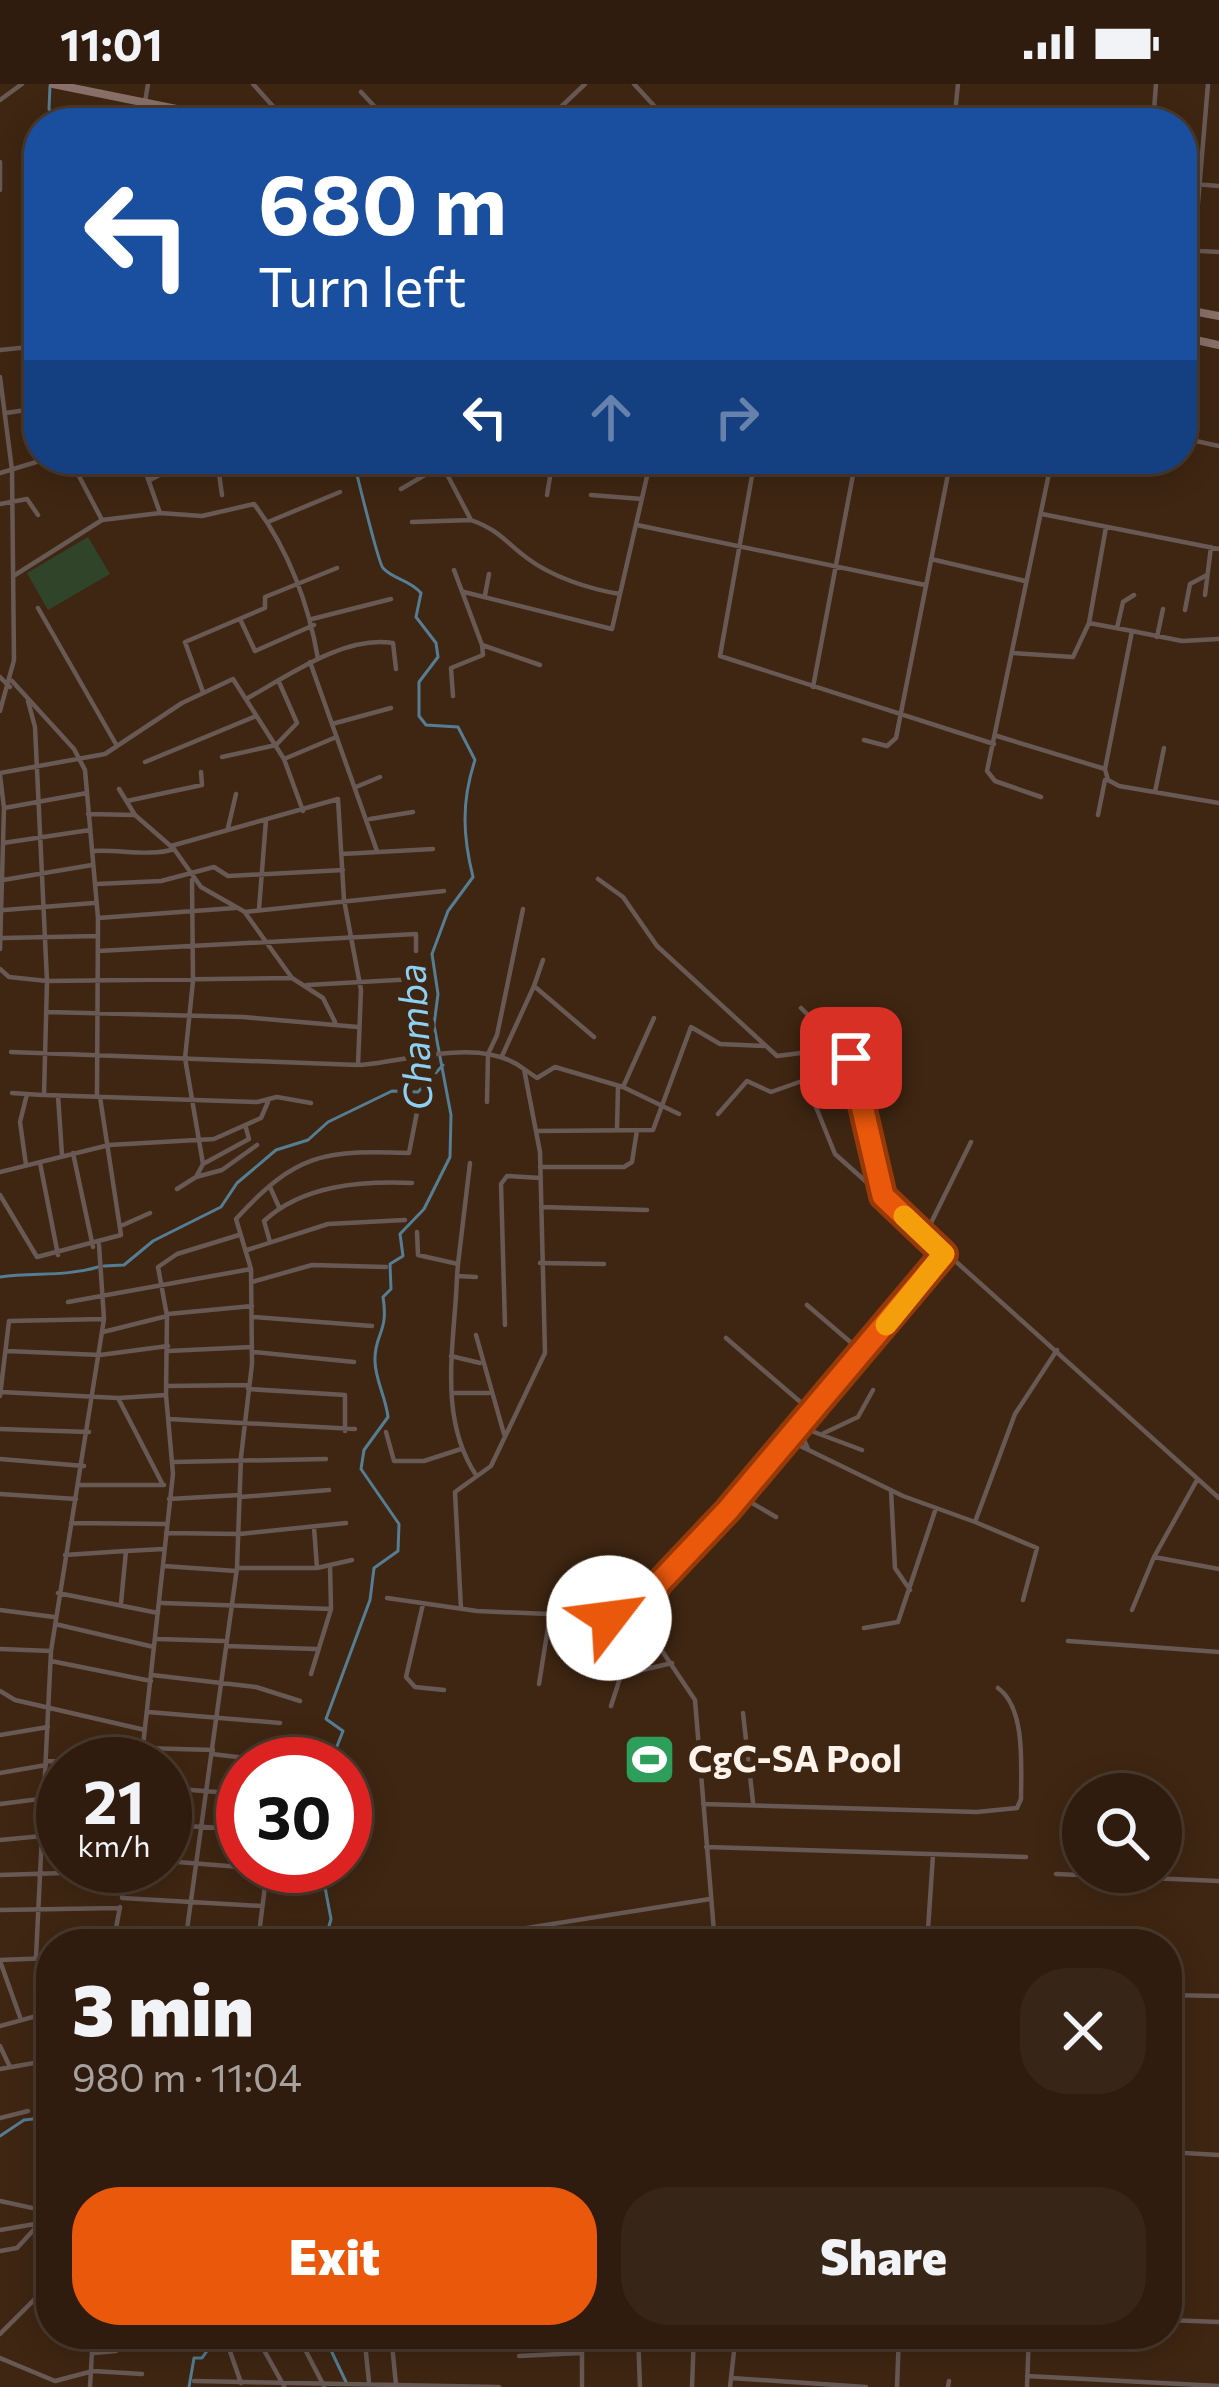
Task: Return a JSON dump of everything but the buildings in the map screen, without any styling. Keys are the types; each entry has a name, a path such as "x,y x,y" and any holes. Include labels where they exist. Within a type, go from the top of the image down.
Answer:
{"main road":[{"path":"54,84 169,108"}],"street":[{"path":"0,100 22,84"},
{"path":"145,103 148,84"},
{"path":"253,84 275,108"},
{"path":"560,108 585,84"},
{"path":"634,84 656,108"},
{"path":"1197,222 1208,84"},
{"path":"361,92 376,108"},
{"path":"0,162 0,190"},
{"path":"1197,184 1219,186"},
{"path":"0,377 12,470 13,576 11,684 0,711"},
{"path":"0,448 9,446"},
{"path":"0,473 24,466"},
{"path":"78,474 102,520"},
{"path":"147,474 160,513"},
{"path":"149,480 161,474"},
{"path":"219,474 222,496"},
{"path":"401,489 423,474"},
{"path":"446,474 471,520"},
{"path":"547,495 550,474"},
{"path":"464,592 604,631 616,624 648,474"},
{"path":"752,474 718,652 994,744"},
{"path":"812,687 853,474"},
{"path":"864,740 893,743 948,474"},
{"path":"1041,797 989,778 1049,474"},
{"path":"268,522 340,492"},
{"path":"591,495 643,500"},
{"path":"0,504 29,500 38,515"},
{"path":"13,576 102,520 160,513 202,516 249,502 268,522 298,585 313,622 318,659"},
{"path":"1042,514 1215,548 1205,595"},
{"path":"412,522 471,520 499,531 526,558 552,573 620,594"},
{"path":"637,525 926,586"},
{"path":"1013,652 1073,658 1089,623 1106,526"},
{"path":"0,557 12,555"},
{"path":"931,559 1027,581"},
{"path":"202,692 185,642 265,608 264,597 337,568"},
{"path":"453,696 451,668 483,655 454,570"},
{"path":"485,595 489,574"},
{"path":"1185,610 1190,584 1207,575"},
{"path":"1118,628 1123,602 1134,596"},
{"path":"241,619 255,651 313,622 391,599"},
{"path":"38,608 117,746"},
{"path":"1157,637 1163,609"},
{"path":"1089,623 1157,637 1219,639"},
{"path":"1098,815 1132,631"},
{"path":"246,699 310,662 391,641 396,669"},
{"path":"482,645 540,665"},
{"path":"310,662 370,819 377,851"},
{"path":"0,677 82,759 98,918 94,1058 122,1235 58,1255 32,1253 0,1195"},
{"path":"0,949 4,808 0,773 82,759 117,746 202,692 232,679 284,759 303,811"},
{"path":"223,758 276,746 298,722 279,681"},
{"path":"28,700 46,940 44,1095"},
{"path":"332,724 391,708"},
{"path":"145,763 256,716"},
{"path":"997,736 1105,772 1119,786 1219,803"},
{"path":"284,759 336,737"},
{"path":"1154,792 1164,748"},
{"path":"127,802 202,785 202,772"},
{"path":"356,787 380,778"},
{"path":"119,789 135,815 172,848 190,875 245,912 444,891"},
{"path":"4,808 87,793"},
{"path":"228,828 236,794"},
{"path":"93,851 172,848 338,799 344,900 359,979 358,1065"},
{"path":"370,819 413,812"},
{"path":"88,814 135,815"},
{"path":"259,911 266,820"},
{"path":"199,825 202,836"},
{"path":"3,842 90,830"},
{"path":"342,854 433,849"},
{"path":"3,880 93,865"},
{"path":"95,884 163,880 215,867 229,876 343,870"},
{"path":"190,875 194,981 184,1058 203,1164"},
{"path":"598,879 623,897 657,946 766,1046 782,1057 841,1048"},
{"path":"4,910 96,902"},
{"path":"98,918 194,915 236,908"},
{"path":"487,1102 488,1054 497,1035 523,909"},
{"path":"245,912 292,978 325,1000 335,1022"},
{"path":"98,951 268,946 416,934 416,951"},
{"path":"3,938 98,937"},
{"path":"502,1056 543,960"},
{"path":"0,969 9,976 47,981 292,978"},
{"path":"307,986 359,979 415,979"},
{"path":"534,986 594,1037"},
{"path":"801,1008 851,1058 867,1109 883,1196"},
{"path":"47,1012 190,1015 358,1027"},
{"path":"617,1129 620,1087 654,1018"},
{"path":"538,1131 653,1130 692,1027 720,1044 766,1046"},
{"path":"11,1052 358,1065 488,1054 502,1056 536,1078 555,1067 620,1087 679,1114"},
{"path":"461,1609 455,1492 491,1466 544,1353 538,1131 524,1069"},
{"path":"718,1114 747,1081 771,1092 806,1079 835,1154 944,1254 1044,1334 1219,1498"},
{"path":"867,1109 892,1090"},
{"path":"12,1093 268,1102 278,1097 311,1103"},
{"path":"26,1094 20,1122 26,1166"},
{"path":"58,1096 62,1156"},
{"path":"0,1172 109,1145 200,1140 246,1128 264,1115 268,1102"},
{"path":"187,1929 237,1569 243,1422 253,1349 251,1269 236,1219 270,1186 324,1152 409,1153 417,1112"},
{"path":"196,1177 203,1164 249,1139 246,1128"},
{"path":"540,1167 624,1167 632,1162 638,1130"},
{"path":"925,1235 970,1142"},
{"path":"177,1189 196,1177 221,1171 257,1145"},
{"path":"47,1737 58,1593 80,1485 104,1318 96,1246 73,1154"},
{"path":"40,1163 58,1255"},
{"path":"470,1163 451,1356 460,1449 476,1475"},
{"path":"505,1325 501,1184 507,1176 540,1178"},
{"path":"270,1242 264,1221 279,1207 334,1187 412,1183"},
{"path":"270,1186 279,1207"},
{"path":"541,1207 647,1210"},
{"path":"124,1225 150,1213"},
{"path":"247,1250 328,1224 405,1220"},
{"path":"417,1232 418,1255 458,1264"},
{"path":"145,1737 173,1462 166,1395 167,1315 158,1267 169,1258 241,1234"},
{"path":"640,1618 659,1583 740,1496 944,1254"},
{"path":"540,1263 604,1264"},
{"path":"252,1282 312,1265 386,1267"},
{"path":"68,1302 251,1269"},
{"path":"457,1276 476,1276"},
{"path":"807,1305 863,1352"},
{"path":"103,1333 167,1315 252,1306"},
{"path":"253,1317 372,1326"},
{"path":"104,1318 12,1319 4,1330 7,1352 0,1394 166,1395"},
{"path":"476,1335 504,1434"},
{"path":"726,1338 812,1412"},
{"path":"7,1352 253,1349 354,1362"},
{"path":"975,1522 1016,1414 1057,1350"},
{"path":"451,1356 481,1363"},
{"path":"166,1386 345,1395 345,1431"},
{"path":"824,1432 858,1417 873,1390"},
{"path":"453,1393 491,1394"},
{"path":"118,1398 168,1485"},
{"path":"168,1419 356,1429"},
{"path":"798,1426 862,1450"},
{"path":"798,1426 808,1450"},
{"path":"0,1429 88,1432"},
{"path":"386,1432 394,1461 424,1460 460,1449"},
{"path":"787,1440 890,1490 1036,1548 1023,1600"},
{"path":"173,1462 241,1457 326,1460"},
{"path":"0,1459 83,1466"},
{"path":"1132,1610 1154,1556 1197,1480"},
{"path":"80,1485 168,1485"},
{"path":"169,1499 329,1490"},
{"path":"890,1490 895,1568 910,1590"},
{"path":"0,1494 76,1499"},
{"path":"740,1496 776,1517"},
{"path":"864,1628 894,1627 936,1508"},
{"path":"71,1523 167,1524"},
{"path":"166,1533 240,1534 346,1523"},
{"path":"314,1527 317,1568"},
{"path":"65,1555 165,1549"},
{"path":"121,1603 126,1551"},
{"path":"1154,1556 1219,1569"},
{"path":"164,1566 317,1568 352,1560"},
{"path":"311,1674 331,1609 330,1566"},
{"path":"58,1593 160,1614"},
{"path":"387,1598 461,1609 640,1618"},
{"path":"162,1603 331,1609"},
{"path":"423,1604 406,1677 415,1687 443,1690"},
{"path":"0,1610 156,1648"},
{"path":"538,1684 550,1615"},
{"path":"640,1618 695,1700 713,1929"},
{"path":"157,1639 316,1649"},
{"path":"1068,1641 1219,1652"},
{"path":"0,1648 51,1651"},
{"path":"51,1661 152,1678 221,1682 300,1701"},
{"path":"611,1706 621,1675 672,1663"},
{"path":"703,1804 977,1812 1017,1808 1022,1799 1016,1716 1009,1697 998,1688"},
{"path":"0,1690 15,1700 49,1704 146,1730"},
{"path":"148,1712 280,1723"},
{"path":"743,1714 753,1802"},
{"path":"0,1735 48,1727"},
{"path":"192,1751 216,1752"},
{"path":"0,1773 36,1765"},
{"path":"192,1790 216,1791"},
{"path":"0,1804 36,1797"},
{"path":"192,1827 216,1828"},
{"path":"0,1840 36,1834"},
{"path":"706,1847 1025,1857"},
{"path":"928,1929 933,1855"},
{"path":"192,1862 216,1864"},
{"path":"0,1876 36,1872"},
{"path":"1056,1874 1219,1881"},
{"path":"38,1929 40,1893"},
{"path":"116,1929 123,1893"},
{"path":"260,1929 264,1893"},
{"path":"122,1898 262,1906"},
{"path":"520,1929 710,1899"},
{"path":"0,1910 120,1908"},
{"path":"20,2017 0,1961 36,1957"},
{"path":"1182,1995 1219,1996"},
{"path":"0,2026 36,2014"},
{"path":"0,2046 10,2067"},
{"path":"0,2069 36,2063"},
{"path":"0,2118 28,2111"},
{"path":"1182,2153 1219,2155"},
{"path":"0,2201 36,2209"},
{"path":"0,2230 36,2224"},
{"path":"0,2252 17,2248 36,2224"},
{"path":"0,2334 36,2298"},
{"path":"1182,2321 1219,2322"},
{"path":"90,2387 94,2349"},
{"path":"94,2353 115,2349"},
{"path":"229,2349 242,2384"},
{"path":"263,2349 284,2386"},
{"path":"305,2349 324,2386"},
{"path":"366,2349 369,2384"},
{"path":"392,2349 395,2385"},
{"path":"581,2349 582,2387"},
{"path":"639,2349 640,2387"},
{"path":"692,2387 693,2349"},
{"path":"730,2387 734,2349"},
{"path":"897,2387 898,2349"},
{"path":"1027,2387 1028,2349"},
{"path":"108,2373 109,2353"},
{"path":"518,2356 581,2353"},
{"path":"0,2358 37,2377 55,2380 93,2371 142,2374"},
{"path":"1027,2376 1219,2386"},
{"path":"33,2386 37,2377"},
{"path":"731,2378 866,2387"},
{"path":"194,2381 499,2387"}],"green space":[{"path":"88,537 110,574 48,610 27,573"}],"waterway":[{"name":"Chamba","path":"49,108 50,86"},
{"name":"Chamba","path":"341,1737 343,1731 326,1719 370,1600 374,1568 398,1551 399,1524 361,1469 364,1450 388,1417 375,1361 383,1297 391,1289 390,1264 403,1256 400,1234 424,1209 450,1157 451,1115 434,1025 438,994 432,954 448,911 473,877 465,819 475,760 458,727 426,725 419,716 419,682 438,657 436,643 416,617 421,593 387,572 380,562 357,474"},
{"path":"104,1266 124,1265 153,1241 221,1207 237,1183 276,1150 308,1140 328,1122 392,1091 418,1092 443,1065"},
{"path":"0,1277 98,1267"},
{"path":"326,1893 328,1929"},
{"path":"0,2136 24,2120 36,2119"},
{"path":"189,2387 194,2358 202,2358 208,2349"},
{"path":"330,2349 346,2382"}],"slow traffic":[{"path":"886,1325 944,1254 904,1216"}],"place":[{"name":"CgC-SA Pool","path":"649,1759"}],"route":[{"path":"609,1618 640,1618 640,1608 659,1583 728,1510 944,1254 883,1196 867,1109 851,1058"}]}
